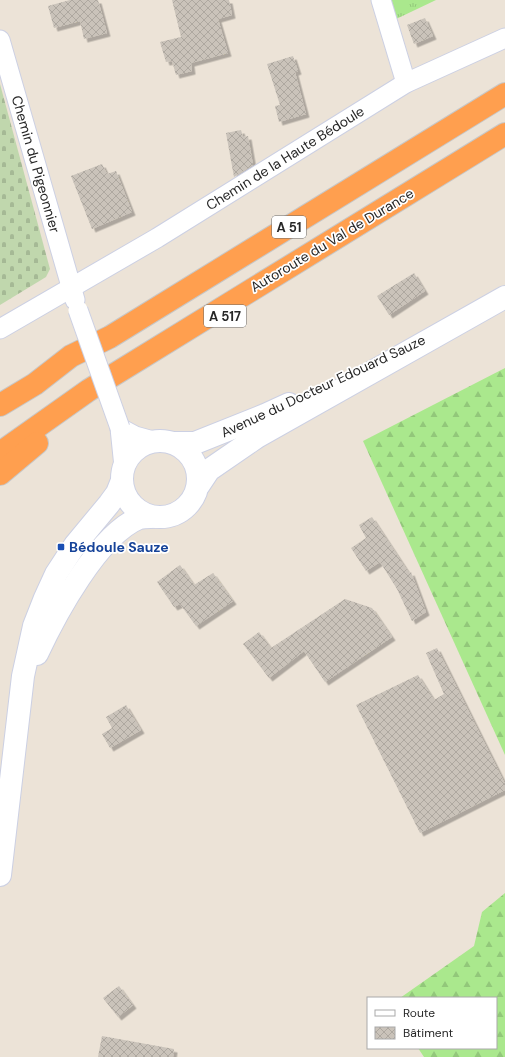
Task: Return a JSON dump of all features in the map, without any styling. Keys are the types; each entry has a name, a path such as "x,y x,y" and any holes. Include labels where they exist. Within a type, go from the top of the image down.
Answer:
{"highway":[{"name":"A 51","path":"0,405 36,384 71,356 110,337 505,94"},
{"name":"Autoroute du Val de Durance","path":"0,453 101,382 505,134"},
{"name":"A 517","path":"0,474 24,453 93,402 454,165"}],"street":[{"path":"381,0 406,83"},
{"name":"Chemin de la Haute Bédoule","path":"0,329 157,238 406,83 505,38"},
{"name":"Chemin du Pigeonnier","path":"0,40 25,124 70,288 120,428 123,475"},
{"name":"Avenue du Docteur Edouard Sauze","path":"199,485 209,470 257,437 505,297"},
{"name":"Avenue du Docteur Edouard Sauze","path":"164,442 195,443 265,415 469,318"},
{"path":"20,698 33,661 63,603 81,576 112,537 128,524 140,518 162,518 174,516 183,510 193,499 199,485 198,472 194,460 185,450 164,442 135,436 120,428"},
{"path":"0,875 4,827 20,698 28,650 34,626 56,574 76,545 117,493 128,457 135,449 144,444 164,442"},
{"path":"123,475 124,494 131,504 140,512 151,517"}],"green space":[{"path":"388,0 436,0 394,20"},
{"path":"0,84 50,269 46,277 0,305"},
{"path":"505,368 505,755 363,441"},
{"path":"505,893 505,1057 424,1057 419,1049 497,1049 497,997 401,997 474,946 482,912"}],"building":[{"path":"70,0 98,0 107,33 84,39 80,21 54,28 48,6"},
{"path":"172,0 229,0 232,15 218,19 228,53 191,63 192,71 176,75 172,61 166,62 160,42 181,37"},
{"path":"425,18 433,36 414,44 407,25"},
{"path":"293,56 298,71 295,72 306,114 279,122 275,106 280,105 267,64"},
{"path":"241,130 243,137 248,136 253,165 234,177 226,133"},
{"path":"102,164 107,174 116,171 132,212 92,229 71,176"},
{"path":"414,273 425,291 389,315 377,296"},
{"path":"372,517 409,573 411,572 426,612 412,621 397,589 380,562 366,571 351,548 366,538 359,525"},
{"path":"180,565 194,585 213,573 233,601 196,626 180,604 174,607 157,582"},
{"path":"345,599 372,608 392,637 325,682 304,651 269,678 243,644 259,632 271,648"},
{"path":"437,648 505,784 505,790 420,833 356,705 418,675 434,700 444,694 426,653"},
{"path":"126,705 141,730 110,748 102,734 112,728 106,717"},
{"path":"119,986 133,1005 118,1017 103,998"},
{"path":"102,1036 174,1049 173,1057 98,1057"}],"place":[{"name":"Bédoule Sauze","path":"61,547"}]}
